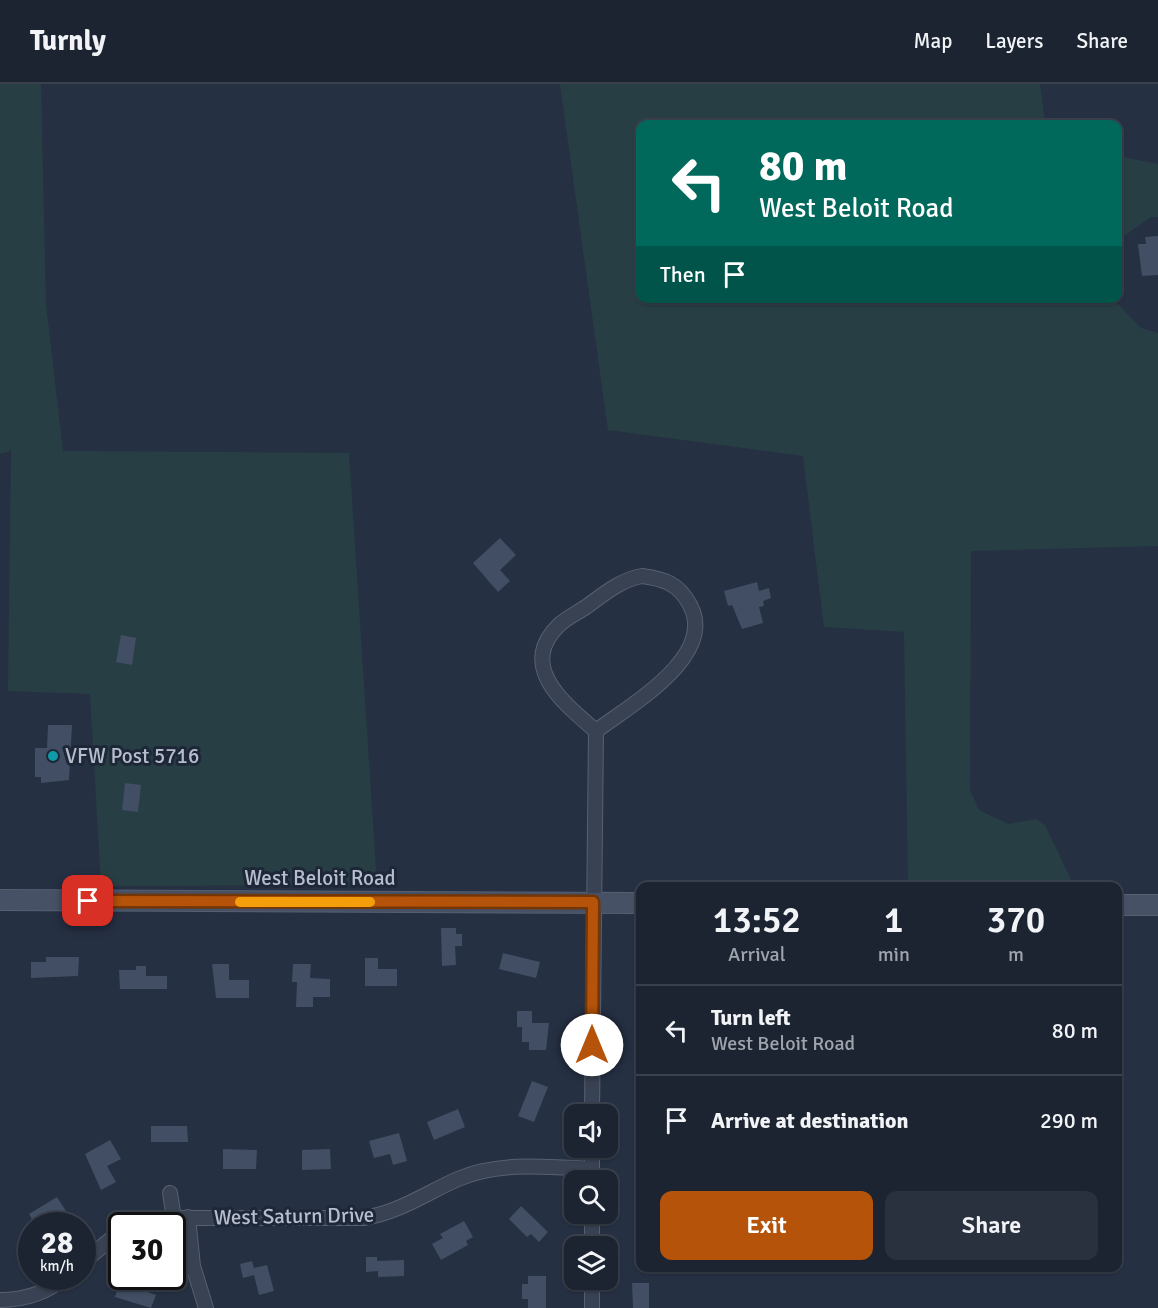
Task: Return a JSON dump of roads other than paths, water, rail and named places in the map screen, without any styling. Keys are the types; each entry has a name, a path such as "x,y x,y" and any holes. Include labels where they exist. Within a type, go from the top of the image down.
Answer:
{"main road":[{"name":"West Beloit Road","path":"0,900 636,903"},
{"path":"1122,905 1158,904"}],"street":[{"path":"642,576 663,579 682,590 693,609 694,630 689,652 674,672 596,730 557,697 546,678 543,659 547,640 559,625 625,579 642,576"},
{"path":"592,1104 596,730"},
{"name":"West Saturn Drive","path":"186,1218 364,1218 392,1212 458,1179 476,1173 521,1168 564,1172"},
{"path":"170,1193 178,1212"},
{"path":"186,1238 206,1308"},
{"path":"96,1251 108,1242"},
{"path":"0,1300 23,1298 46,1290"},
{"path":"592,1290 592,1308"}],"place":[{"name":"VFW Post 5716","path":"53,756"}]}
